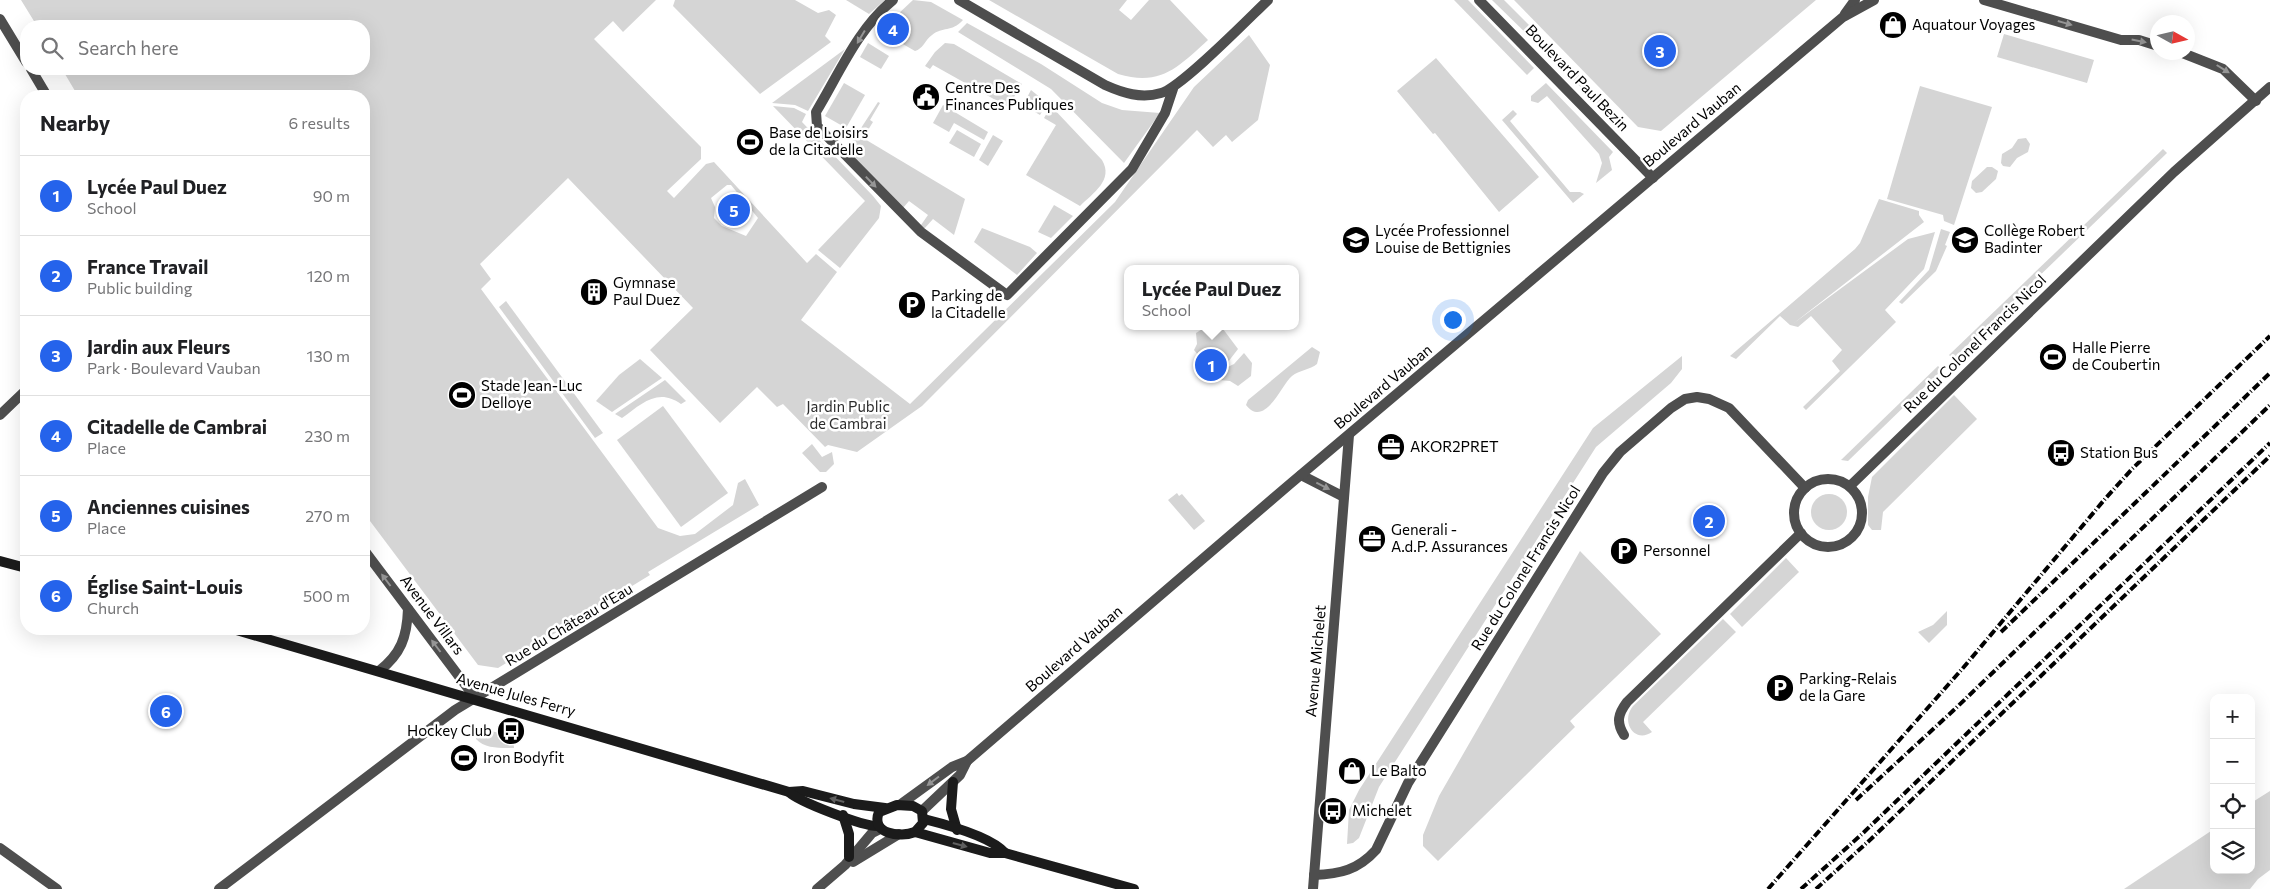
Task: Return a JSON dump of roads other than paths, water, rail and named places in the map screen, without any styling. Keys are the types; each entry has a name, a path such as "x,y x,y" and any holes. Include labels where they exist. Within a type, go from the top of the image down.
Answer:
{"main road":[{"path":"0,561 20,566"},
{"name":"Avenue Jules Ferry","path":"254,635 789,792 809,804 843,815 864,825 879,827"},
{"path":"953,782 951,809 957,830"},
{"name":"Avenue Jules Ferry","path":"789,792 803,791 854,804 885,808"},
{"path":"1006,853 997,854 981,851 915,832 899,834 879,827 878,815 885,808 901,804 916,806 923,815 993,843 1006,853 1134,889"},
{"path":"843,815 849,834 847,861"},
{"path":"915,832 923,815"}],"street":[{"path":"893,0 871,21 815,117 817,126 930,240 1007,295 1132,169 1165,114 1173,89"},
{"path":"959,0 1116,90 1139,96 1152,95 1173,89 1268,0"},
{"name":"Boulevard Paul Bezin","path":"1479,0 1653,178"},
{"name":"Boulevard Vauban","path":"1843,17 1856,0"},
{"name":"Boulevard Vauban","path":"901,804 952,767 967,761 1843,17 1873,0"},
{"path":"1984,0 2121,40 2139,40 2150,43"},
{"path":"0,18 20,52"},
{"path":"2195,58 2223,69 2256,101"},
{"path":"34,75 43,90"},
{"name":"Rue du Colonel Francis Nicol","path":"1850,486 2174,172 2270,87"},
{"path":"0,415 20,396"},
{"name":"Rue du Colonel Francis Nicol","path":"1314,875 1332,875 1350,871 1368,859 1376,850 1408,783 1603,473 1620,452 1671,408 1690,398 1709,399 1723,404 1736,415 1805,488"},
{"name":"Avenue Michelet","path":"1313,889 1349,435"},
{"path":"1302,475 1344,497"},
{"path":"1827,479 1841,481 1850,486 1857,494 1862,510 1859,526 1850,539 1837,545 1822,546 1808,540 1801,533 1796,522 1794,510 1797,498 1812,482 1827,479"},
{"name":"Rue du Château d'Eau","path":"219,889 448,716 822,487"},
{"path":"1624,735 1618,720 1620,712 1627,702 1801,533"},
{"name":"Avenue Villars","path":"370,558 476,699"},
{"path":"379,671 391,662 402,646 407,628 408,609"},
{"name":"Boulevard Vauban","path":"923,815 963,771 967,761"},
{"path":"817,889 879,827"},
{"path":"847,861 899,834"},
{"path":"0,848 57,889"}],"railway":[{"path":"1768,889 1963,668 2132,469 2270,336"},
{"path":"2001,632 2270,373"},
{"path":"1856,800 1955,709 2270,405"},
{"path":"1801,889 1862,834 2270,443"},
{"path":"1816,889 1871,839 2270,456"}],"place":[{"name":"Aquatour Voyages","path":"1893,25"},
{"name":"Citadelle de Cambrai","path":"893,29"},
{"name":"Jardin aux Fleurs","path":"1660,51"},
{"name":"Centre Des Finances Publiques","path":"926,97"},
{"name":"Base de Loisirs de la Citadelle","path":"750,142"},
{"name":"Anciennes cuisines","path":"734,210"},
{"name":"Lycée Professionnel Louise de Bettignies","path":"1356,240"},
{"name":"Collège Robert Badinter","path":"1965,240"},
{"name":"Gymnase Paul Duez","path":"594,292"},
{"name":"Parking de la Citadelle","path":"912,305"},
{"name":"Halle Pierre de Coubertin","path":"2053,357"},
{"name":"Lycée Paul Duez","path":"1211,365"},
{"name":"Stade Jean-Luc Delloye","path":"462,395"},
{"name":"AKOR2PRET","path":"1391,447"},
{"name":"Station Bus","path":"2061,453"},
{"name":"France Travail","path":"1709,521"},
{"name":"Generali - A.d.P. Assurances","path":"1372,539"},
{"name":"Personnel","path":"1624,551"},
{"name":"Parking-Relais de la Gare","path":"1780,688"},
{"name":"Église Saint-Louis","path":"166,711"},
{"name":"Hockey Club","path":"511,731"},
{"name":"Iron Bodyfit","path":"464,758"},
{"name":"Le Balto","path":"1352,771"},
{"name":"Michelet","path":"1333,811"}],"park label":[{"name":"Jardin Public de Cambrai","path":"848,416"}]}
